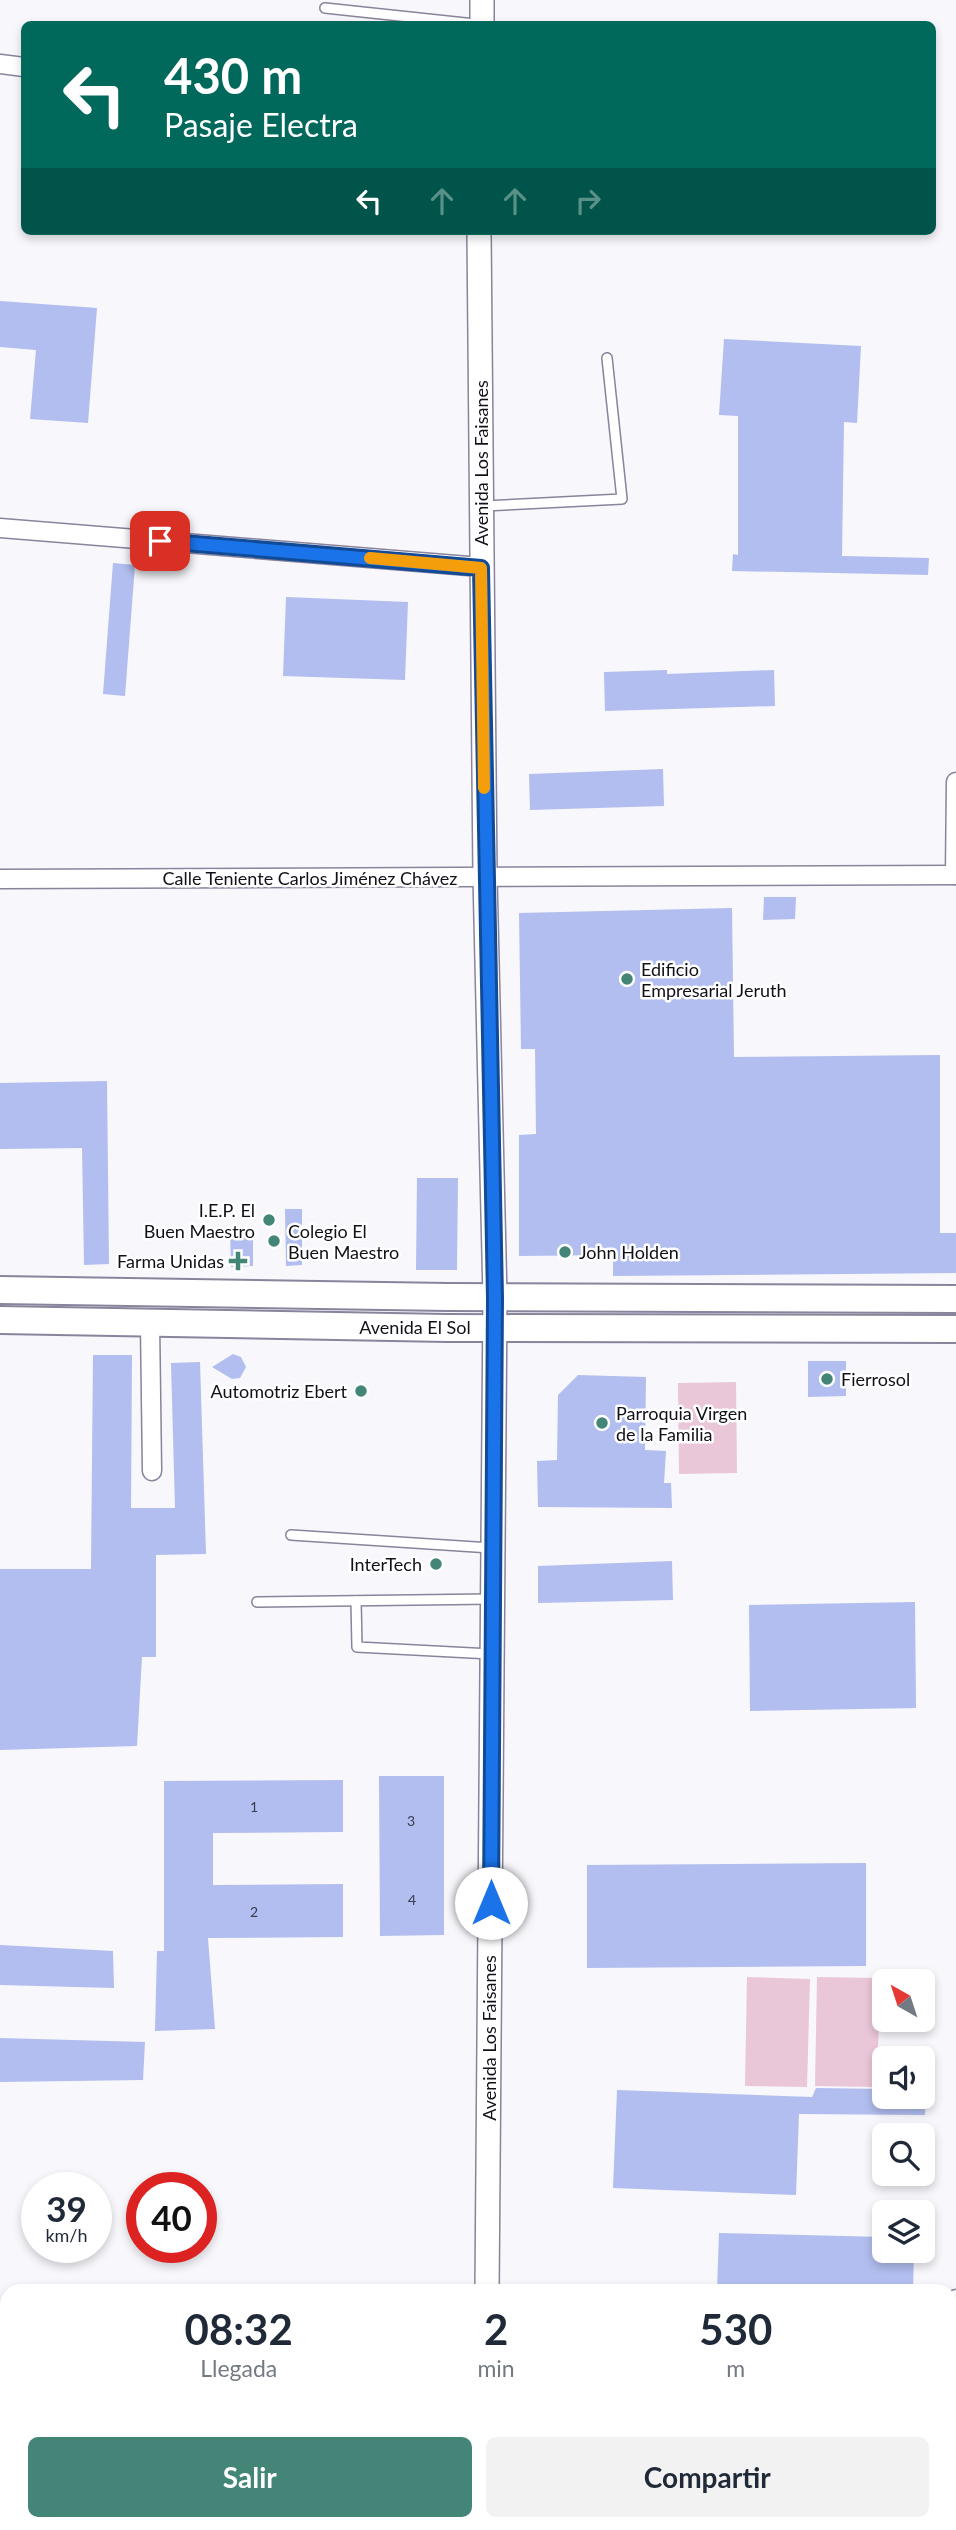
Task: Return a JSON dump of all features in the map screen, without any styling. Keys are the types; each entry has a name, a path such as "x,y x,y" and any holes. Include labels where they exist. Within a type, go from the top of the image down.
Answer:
{"main road":[{"name":"Avenida El Sol","path":"0,1290 495,1298 956,1299"},
{"name":"Avenida El Sol","path":"0,1320 495,1327 956,1329"}],"street":[{"path":"482,0 482,21"},
{"path":"0,64 21,68"},
{"name":"Avenida Los Faisanes","path":"479,235 485,877 495,1298 487,2284"},
{"path":"0,528 481,568"},
{"path":"955,875 956,782"},
{"name":"Calle Teniente Carlos Jiménez Chávez","path":"0,879 955,875"},
{"path":"150,1323 152,1471"}],"lane":[{"path":"325,8 447,21"},
{"path":"482,506 622,499 607,358"},
{"path":"291,1535 493,1548"},
{"path":"257,1602 493,1599"},
{"path":"356,1601 357,1647 492,1654"}],"shaded area":[{"path":"736,1382 737,1473 679,1474 678,1383"},
{"path":"747,1977 810,1979 807,2087 745,2086"},
{"path":"817,1977 872,1978 872,2032 879,2032 878,2046 872,2046 872,2087 815,2086"}],"building":[{"path":"0,301 97,308 88,423 30,419 36,350 0,347"},
{"path":"724,339 861,346 857,423 844,422 842,556 929,558 928,575 732,571 733,554 738,555 738,416 719,415"},
{"path":"113,563 135,565 125,696 103,694"},
{"path":"286,597 408,602 405,680 283,676"},
{"path":"667,670 667,674 774,670 775,706 605,711 604,672"},
{"path":"663,769 664,806 530,810 529,774"},
{"path":"764,897 796,897 795,919 763,920"},
{"path":"732,908 734,1057 940,1055 940,1233 956,1233 956,1273 613,1276 613,1255 519,1256 519,1135 536,1134 535,1049 521,1049 519,913"},
{"path":"107,1081 109,1264 84,1265 82,1148 0,1149 0,1083"},
{"path":"417,1178 458,1178 457,1270 416,1270"},
{"path":"285,1209 302,1209 302,1265 286,1266"},
{"path":"253,1231 253,1266 231,1267 230,1232"},
{"path":"233,1354 241,1357 246,1367 240,1378 232,1379 212,1367"},
{"path":"93,1355 132,1355 131,1508 175,1508 171,1363 200,1362 206,1554 156,1555 156,1657 142,1657 137,1746 0,1750 0,1569 91,1569"},
{"name":"Fierrosol","path":"808,1361 846,1361 846,1396 808,1397"},
{"path":"578,1375 646,1377 645,1450 666,1451 664,1483 671,1483 672,1508 538,1507 537,1461 557,1460 558,1395"},
{"path":"672,1561 673,1600 538,1603 538,1566"},
{"path":"915,1602 916,1708 750,1711 749,1605"},
{"path":"379,1776 444,1776 444,1935 380,1936"},
{"path":"343,1780 343,1832 213,1833 213,1885 343,1884 343,1937 208,1938 215,2029 155,2031 157,1951 164,1951 164,1781"},
{"path":"866,1863 866,1966 587,1968 587,1865"},
{"path":"0,1945 113,1951 114,1988 0,1985"},
{"path":"0,2038 145,2042 143,2080 0,2082"},
{"path":"816,2088 872,2089 872,2109 925,2109 925,2115 799,2114 796,2195 613,2188 617,2090 812,2097"},
{"path":"719,2233 872,2237 872,2263 914,2263 913,2284 717,2284"}],"slow traffic":[{"path":"370,558 481,568 484,788"}],"place":[{"name":"Edificio Empresarial Jeruth","path":"627,979"},
{"name":"I.E.P. El Buen Maestro","path":"269,1220"},
{"name":"Colegio El Buen Maestro","path":"274,1241"},
{"name":"John Holden","path":"565,1252"},
{"name":"Farma Unidas","path":"238,1261"},
{"name":"Fierrosol","path":"827,1379"},
{"name":"Automotriz Ebert","path":"361,1391"},
{"name":"Parroquia Virgen de la Familia","path":"602,1423"},
{"name":"InterTech","path":"436,1564"}],"route":[{"path":"160,541 481,568 485,905 495,1298 491,1903"}]}
